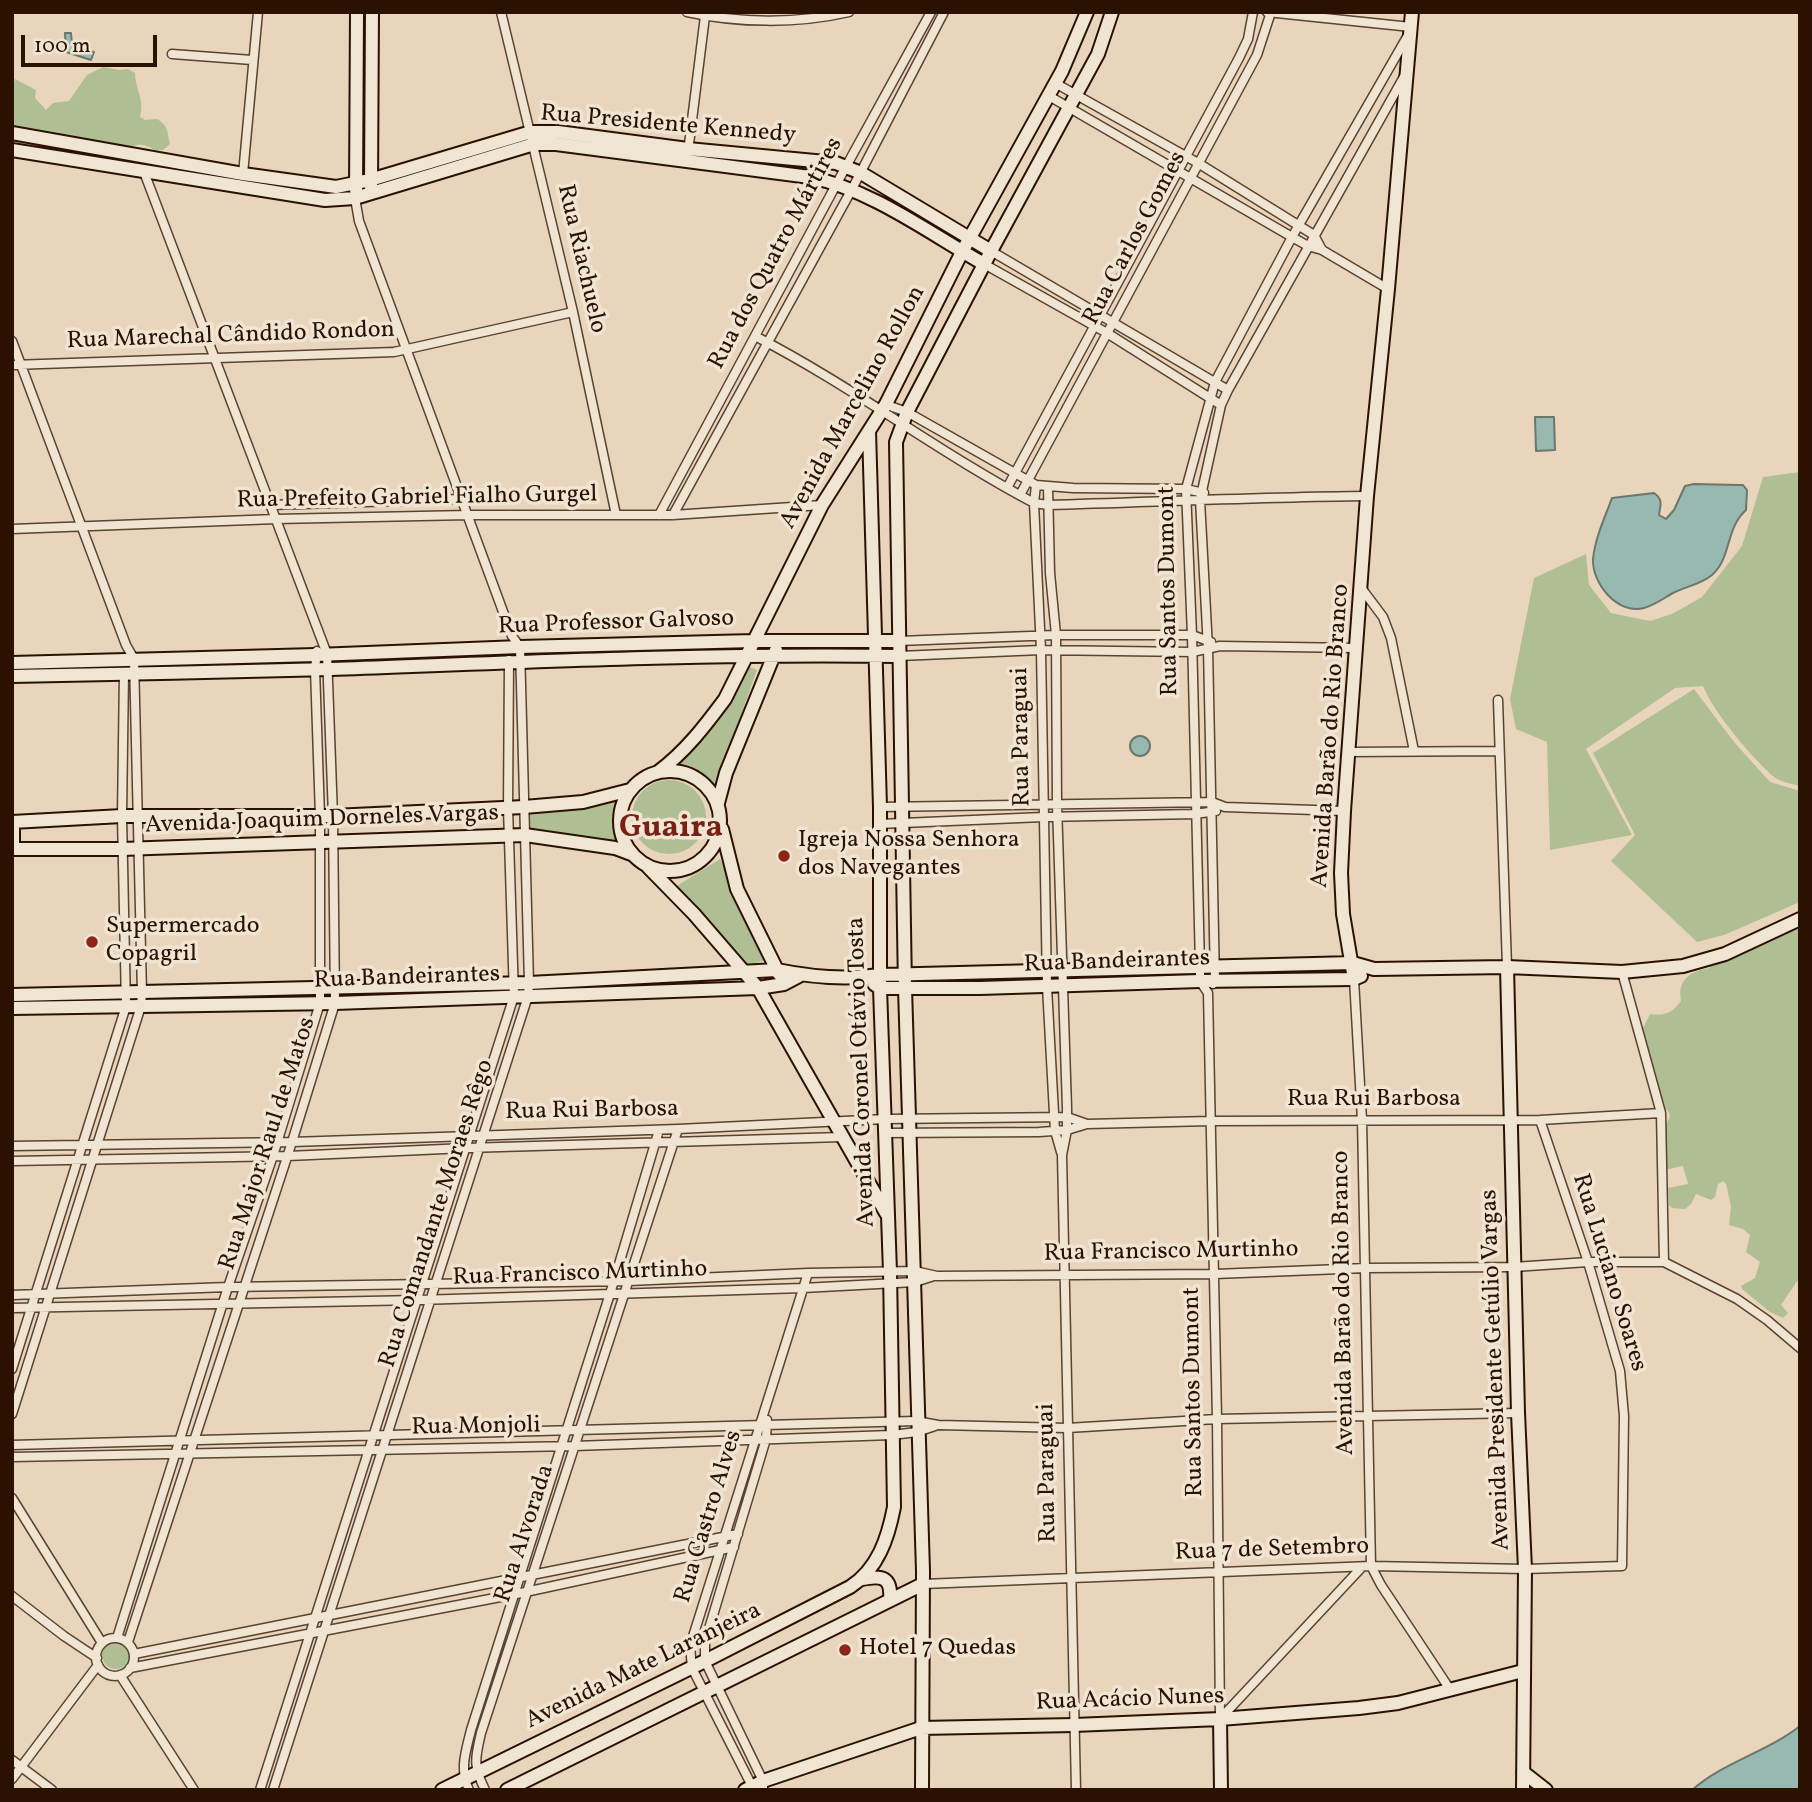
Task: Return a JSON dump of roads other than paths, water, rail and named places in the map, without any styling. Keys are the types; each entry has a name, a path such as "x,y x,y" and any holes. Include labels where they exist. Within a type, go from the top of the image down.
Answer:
{"street":[{"path":"243,174 258,12"},
{"path":"355,198 358,12"},
{"path":"371,186 372,12"},
{"name":"Rua Riachuelo","path":"501,12 573,312 616,515"},
{"path":"687,12 768,21 824,18 849,12"},
{"name":"Rua dos Quatro Mártires","path":"659,515 931,12"},
{"name":"Rua dos Quatro Mártires","path":"673,515 852,189 944,12"},
{"name":"Avenida Marcelino Rollon","path":"658,772 676,759 726,699 822,505 884,407 962,252 1049,96 1087,12"},
{"name":"Avenida Marcelino Rollon","path":"896,442 904,418 990,251 1098,54 1112,12"},
{"name":"Rua Carlos Gomes","path":"1007,488 1096,327 1248,39 1253,12"},
{"path":"1269,12 1410,30"},
{"name":"Rua Carlos Gomes","path":"1020,495 1257,55 1269,12"},
{"name":"Avenida Barão do Rio Branco","path":"1412,12 1367,496 1362,589 1354,648 1341,873 1343,914 1353,963 1362,1120 1368,1417 1367,1566 1451,1691"},
{"path":"687,155 705,16"},
{"name":"Rua Santos Dumont","path":"1200,974 1192,635 1185,489 1215,382 1292,237 1410,30"},
{"path":"172,54 252,60"},
{"name":"Rua Santos Dumont","path":"1215,974 1208,644 1201,496 1222,405 1228,390 1407,71"},
{"path":"1055,83 1198,163 1314,236 1322,250"},
{"path":"1049,96 1177,172 1308,246 1322,250 1388,289"},
{"path":"884,97 897,103"},
{"name":"Rua Presidente Kennedy","path":"12,150 325,200 355,198 371,186 558,132 810,177 852,189 1107,333 1222,405"},
{"name":"Rua Presidente Kennedy","path":"12,133 309,185 371,186"},
{"name":"Rua Presidente Kennedy","path":"687,155 846,166 1228,390"},
{"name":"Rua Major Raul de Matos","path":"117,1638 320,1003 319,842 326,816 329,669 276,519 144,172"},
{"name":"Rua Comandante Moraes Rêgo","path":"273,1790 529,989 524,807 514,650 468,515 359,221 355,198"},
{"path":"1049,301 1057,289"},
{"name":"Rua Marechal Cândido Rondon","path":"17,364 407,351 573,312"},
{"path":"755,336 868,400 966,445 1036,485 1185,489 1213,498 1367,496"},
{"path":"12,341 17,364 82,528 129,659 122,816 126,1000 12,1369"},
{"path":"884,407 904,418 957,458 1034,503 1185,502 1201,496"},
{"name":"Avenida Coronel Otávio Tosta","path":"862,1579 874,1564 890,1526 894,1507 886,1119 880,981 880,807 869,430"},
{"name":"Avenida Coronel Otávio Tosta","path":"896,442 905,982 923,1584 922,1790"},
{"path":"957,458 966,445"},
{"name":"Rua Paraguai","path":"1036,485 1034,503 1041,637 1047,987 1055,1131 1062,1155"},
{"name":"Rua Paraguai","path":"1048,486 1056,635 1057,805 1067,1117 1062,1155 1076,1790"},
{"name":"Rua Prefeito Gabriel Fialho Gurgel","path":"270,505 461,499"},
{"path":"392,501 393,517"},
{"path":"871,507 897,504"},
{"name":"Rua Prefeito Gabriel Fialho Gurgel","path":"12,529 276,519 673,515 822,505"},
{"path":"1038,575 1051,573"},
{"path":"1362,589 1383,617 1391,638 1414,751"},
{"name":"Rua Professor Galvoso","path":"12,663 36,669 129,674 221,672 430,664 514,650 656,657 746,656 875,649 899,641 1056,635 1192,635 1208,644 1220,646 1354,648"},
{"path":"780,642 726,773 718,803 737,888 784,984"},
{"name":"Rua Professor Galvoso","path":"12,676 36,669 129,659 221,657 321,650 514,650 780,642 875,649 899,656 1041,650 1192,652 1208,644"},
{"path":"656,644 656,657"},
{"name":"Rua Major Raul de Matos","path":"128,1643 237,1304 288,1156 335,1003 333,842 326,816 315,669 321,650"},
{"path":"429,650 430,664"},
{"name":"Rua Comandante Moraes Rêgo","path":"260,1790 419,1300 514,989 508,808 514,650"},
{"path":"380,652 381,667"},
{"path":"221,657 221,672"},
{"path":"12,1414 48,1308 142,999 139,816 129,674"},
{"path":"1498,700 1507,967"},
{"path":"878,738 901,735"},
{"path":"1348,752 1499,751"},
{"path":"718,803 709,788 694,776 676,771 658,772 643,779 631,790 621,811 621,834 631,854 648,867 695,914 758,988 888,1216"},
{"name":"Avenida Joaquim Dorneles Vargas","path":"13,822 122,816 326,816 508,808 583,802 631,790"},
{"path":"880,807 1212,802 1225,807 1344,811"},
{"path":"879,824 1195,814 1212,813 1225,807"},
{"path":"13,822 13,849"},
{"path":"648,867 667,872 686,870 703,860 715,844 721,826"},
{"name":"Avenida Joaquim Dorneles Vargas","path":"13,849 122,849 525,835 615,848 631,854"},
{"path":"1045,894 1060,893"},
{"path":"880,917 904,918"},
{"path":"320,918 334,918"},
{"name":"Rua Bandeirantes","path":"1215,974 1353,963 1374,969 1507,967 1622,972 1683,966 1725,954 1800,919"},
{"name":"Avenida Presidente Getúlio Vargas","path":"1507,967 1518,1413 1525,1569 1523,1790"},
{"name":"Rua Bandeirantes","path":"905,982 981,974 1127,970 1354,979 1374,969"},
{"name":"Rua Bandeirantes","path":"529,989 678,975 778,970 801,975 981,988 1127,984 1200,974"},
{"path":"1127,970 1127,984"},
{"path":"1622,972 1661,1113 1664,1262"},
{"path":"981,974 981,988"},
{"path":"1200,974 1208,993"},
{"path":"1208,993 1215,974"},
{"path":"678,975 678,990"},
{"name":"Rua Bandeirantes","path":"205,998 242,1004 335,1003 416,1000 454,992 514,989 758,988 784,984 801,975"},
{"path":"416,986 416,1000"},
{"name":"Rua Bandeirantes","path":"12,995 46,994 89,1000 126,1000 205,998 242,991 416,986 454,992"},
{"path":"242,991 242,1004"},
{"name":"Rua Santos Dumont","path":"1208,993 1215,1274 1221,1790"},
{"path":"45,1008 46,994"},
{"name":"Rua Bandeirantes","path":"12,1009 45,1008 89,1000"},
{"path":"1051,1055 1065,1054"},
{"path":"110,1055 124,1059"},
{"path":"492,1063 505,1066"},
{"path":"299,1072 313,1075"},
{"name":"Rua Rui Barbosa","path":"886,1133 1055,1131 1087,1124 1210,1121 1540,1120 1661,1113"},
{"name":"Rua Rui Barbosa","path":"12,1146 292,1142 659,1130 886,1119 1067,1117 1087,1124"},
{"path":"984,1132 985,1119"},
{"name":"Rua Luciano Soares","path":"1540,1120 1588,1262 1620,1371 1625,1416 1622,1566"},
{"path":"756,1126 756,1140"},
{"name":"Rua Alvorada","path":"485,1790 477,1773 475,1758 481,1733 678,1129"},
{"name":"Rua Alvorada","path":"466,1784 463,1761 471,1731 614,1281 659,1130"},
{"path":"570,1145 571,1132"},
{"name":"Rua Rui Barbosa","path":"12,1161 288,1156 480,1147 842,1137"},
{"path":"378,1139 378,1152"},
{"path":"185,1157 187,1143"},
{"path":"445,1214 458,1216"},
{"path":"245,1238 258,1242"},
{"path":"52,1242 66,1246"},
{"name":"Rua Francisco Murtinho","path":"12,1308 431,1300 803,1288 890,1278 937,1276 1215,1274 1664,1262 1737,1299 1800,1348"},
{"name":"Rua Francisco Murtinho","path":"12,1295 228,1287 436,1286 629,1281 808,1273 890,1278"},
{"name":"Rua Castro Alves","path":"705,1661 705,1642 766,1439 763,1425 765,1410 808,1273"},
{"path":"756,1275 756,1289"},
{"path":"521,1296 522,1283"},
{"path":"281,1287 281,1303"},
{"path":"338,1287 338,1302"},
{"path":"126,1306 127,1291"},
{"path":"402,1350 414,1352"},
{"path":"17,1353 32,1357"},
{"path":"206,1357 220,1360"},
{"name":"Rua Monjoli","path":"12,1457 574,1446 766,1439 938,1425 1067,1428 1217,1419 1518,1413"},
{"name":"Rua Monjoli","path":"12,1445 763,1425 892,1429"},
{"name":"Rua Castro Alves","path":"692,1668 690,1646 754,1438 763,1425"},
{"path":"672,1427 672,1442"},
{"path":"474,1448 475,1433"},
{"path":"429,1435 429,1448"},
{"path":"302,1451 303,1438"},
{"path":"257,1439 257,1452"},
{"path":"149,1454 150,1441"},
{"path":"88,1456 89,1443"},
{"path":"740,1487 751,1490"},
{"path":"12,1498 102,1643"},
{"path":"160,1501 173,1504"},
{"path":"542,1507 554,1510"},
{"path":"344,1529 356,1531"},
{"path":"134,1654 738,1534"},
{"path":"12,1596 97,1661 107,1674 120,1675 130,1668 516,1594 734,1547"},
{"path":"145,1552 157,1555"},
{"path":"624,1557 626,1570"},
{"path":"1220,1719 1367,1566"},
{"name":"Rua 7 de Setembro","path":"923,1584 1367,1566 1525,1569 1622,1566"},
{"path":"862,1579 875,1576 883,1578 891,1590 890,1600"},
{"name":"Avenida Mate Laranjeira","path":"442,1790 466,1784 477,1773 692,1668 862,1579"},
{"name":"Avenida Mate Laranjeira","path":"506,1790 923,1584"},
{"path":"128,1603 140,1607"},
{"path":"271,1628 273,1641"},
{"path":"12,1779 97,1661 98,1648 102,1643 117,1638 128,1643 134,1654 130,1668"},
{"path":"500,1641 511,1643"},
{"path":"171,1648 173,1660"},
{"path":"705,1661 755,1787"},
{"path":"299,1667 312,1670"},
{"path":"692,1668 755,1787"},
{"name":"Rua Acácio Nunes","path":"755,1787 921,1728 1220,1719 1359,1708 1398,1703 1523,1671"},
{"path":"120,1675 194,1790"},
{"path":"471,1731 481,1733"},
{"path":"12,1760 52,1790"},
{"path":"1523,1772 1546,1790"}],"water":[{"path":"65,33 71,33 72,45 94,52 91,60 66,52"},
{"path":"1535,417 1554,417 1555,450 1536,451"},
{"path":"1743,485 1747,490 1746,510 1735,526 1718,568 1703,581 1648,607 1634,609 1616,602 1608,596 1597,578 1593,559 1598,535 1612,498 1654,493 1660,501 1659,515 1666,519 1674,510 1685,486"},
{"path":"1136,736 1144,736 1150,746 1144,756 1136,756 1130,750 1130,742"},
{"path":"1800,1726 1800,1790 1692,1790 1704,1780"}],"place":[{"name":"Igreja Nossa Senhora dos Navegantes","path":"784,856"},
{"name":"Supermercado Copagril","path":"92,942"},
{"name":"Hotel 7 Quedas","path":"845,1650"}],"district":[{"name":"Guaira","path":"671,830"}]}
